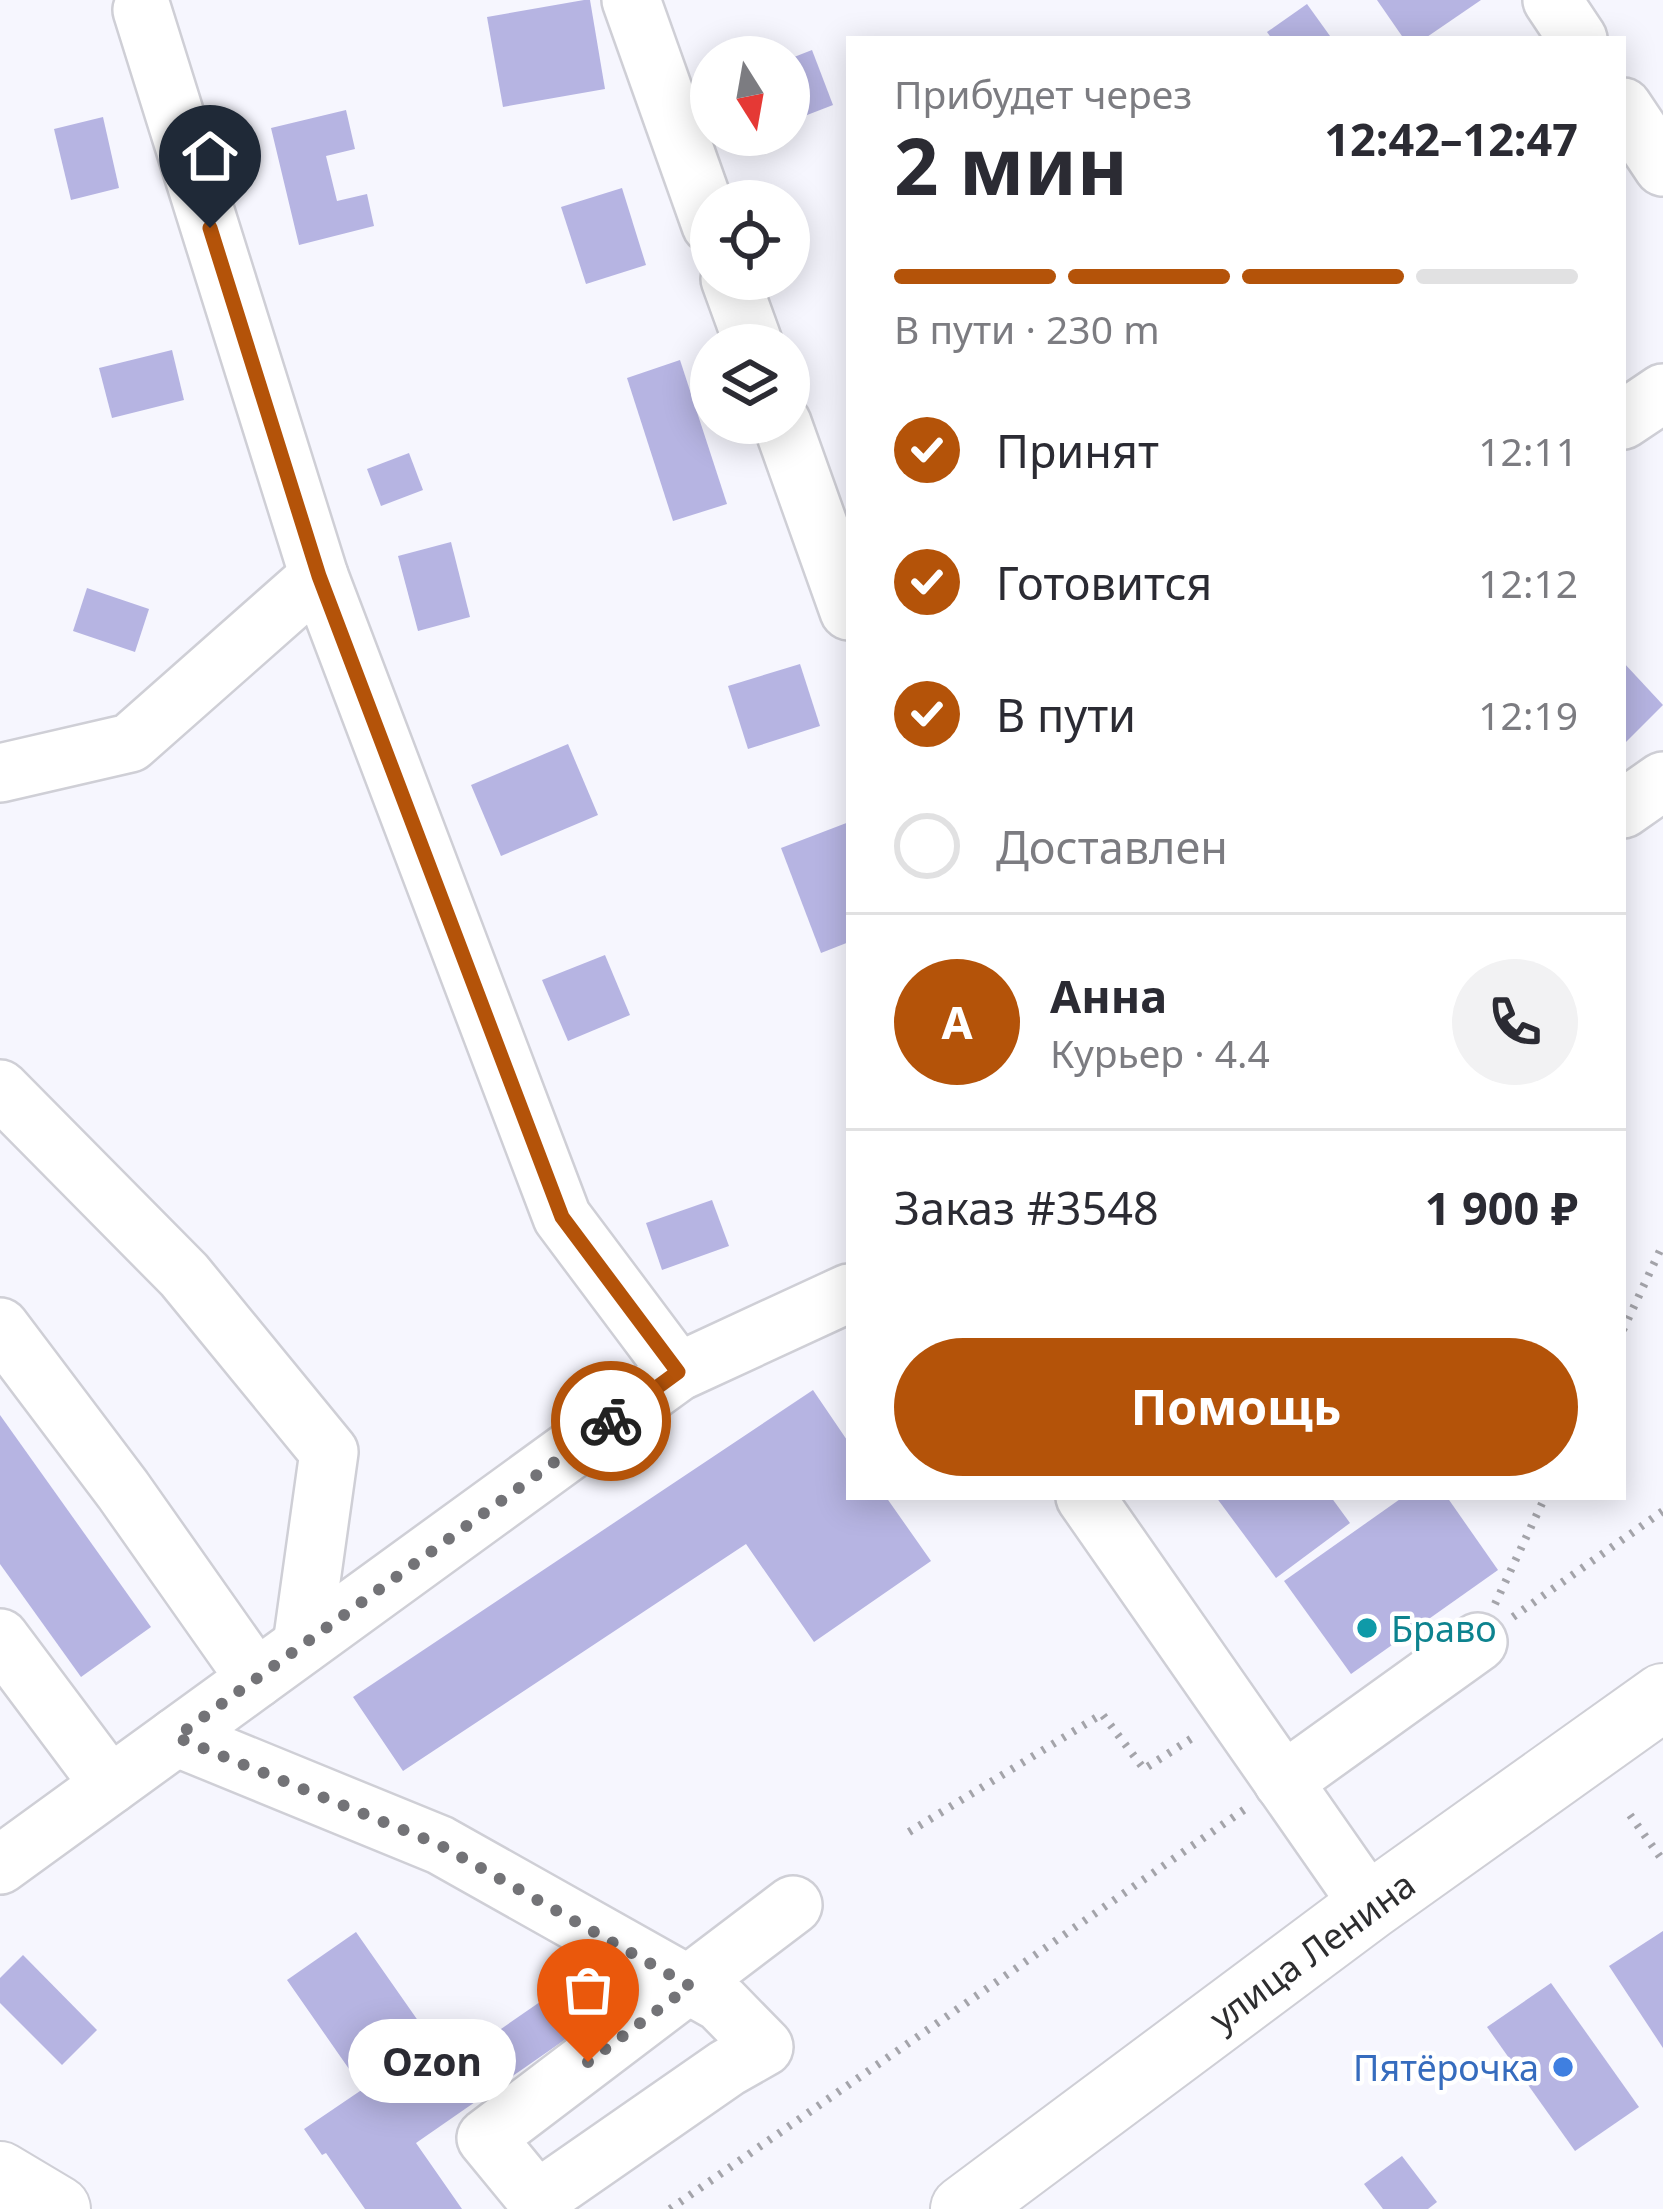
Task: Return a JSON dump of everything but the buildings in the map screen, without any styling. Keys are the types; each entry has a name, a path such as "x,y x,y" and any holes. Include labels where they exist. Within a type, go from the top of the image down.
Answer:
{"main road":[{"name":"улица Ленина","path":"964,2209 1370,1906 1663,1697"},
{"path":"0,2175 57,2209"}],"street":[{"path":"631,0 695,180"},
{"path":"1552,0 1576,36"},
{"path":"142,10 319,576 562,1217 678,1372"},
{"path":"1626,112 1663,167"},
{"path":"1626,418 1663,393"},
{"path":"789,444 846,603"},
{"path":"0,773 130,743 319,576"},
{"path":"1626,807 1663,781"},
{"path":"0,1089 184,1275 329,1452 302,1646"},
{"path":"0,1864 678,1372 846,1294"},
{"path":"0,1328 123,1490 256,1678"},
{"path":"1087,1500 1370,1906"},
{"path":"0,1638 110,1785"},
{"path":"1283,1783 1478,1642"},
{"path":"176,1737 440,1845 690,1986 721,2003 764,2047 537,2204 486,2138 690,1986 793,1905"}],"path":[{"path":"1626,1324 1663,1244"},
{"path":"1478,1642 1544,1500"},
{"path":"1478,1642 1663,1511"},
{"path":"909,1832 1102,1714 1144,1769 1234,1711"},
{"path":"670,2209 1283,1783"},
{"path":"1630,1815 1663,1861"}],"way so far":[{"path":"588,2062 690,1986 440,1845 176,1737 611,1421"}],"place":[{"name":"Браво","path":"1367,1628"},
{"name":"Ozon","path":"588,2062"},
{"name":"Пятёрочка","path":"1563,2067"}],"route":[{"path":"210,228 319,576 562,1217 678,1372 611,1421"}]}
